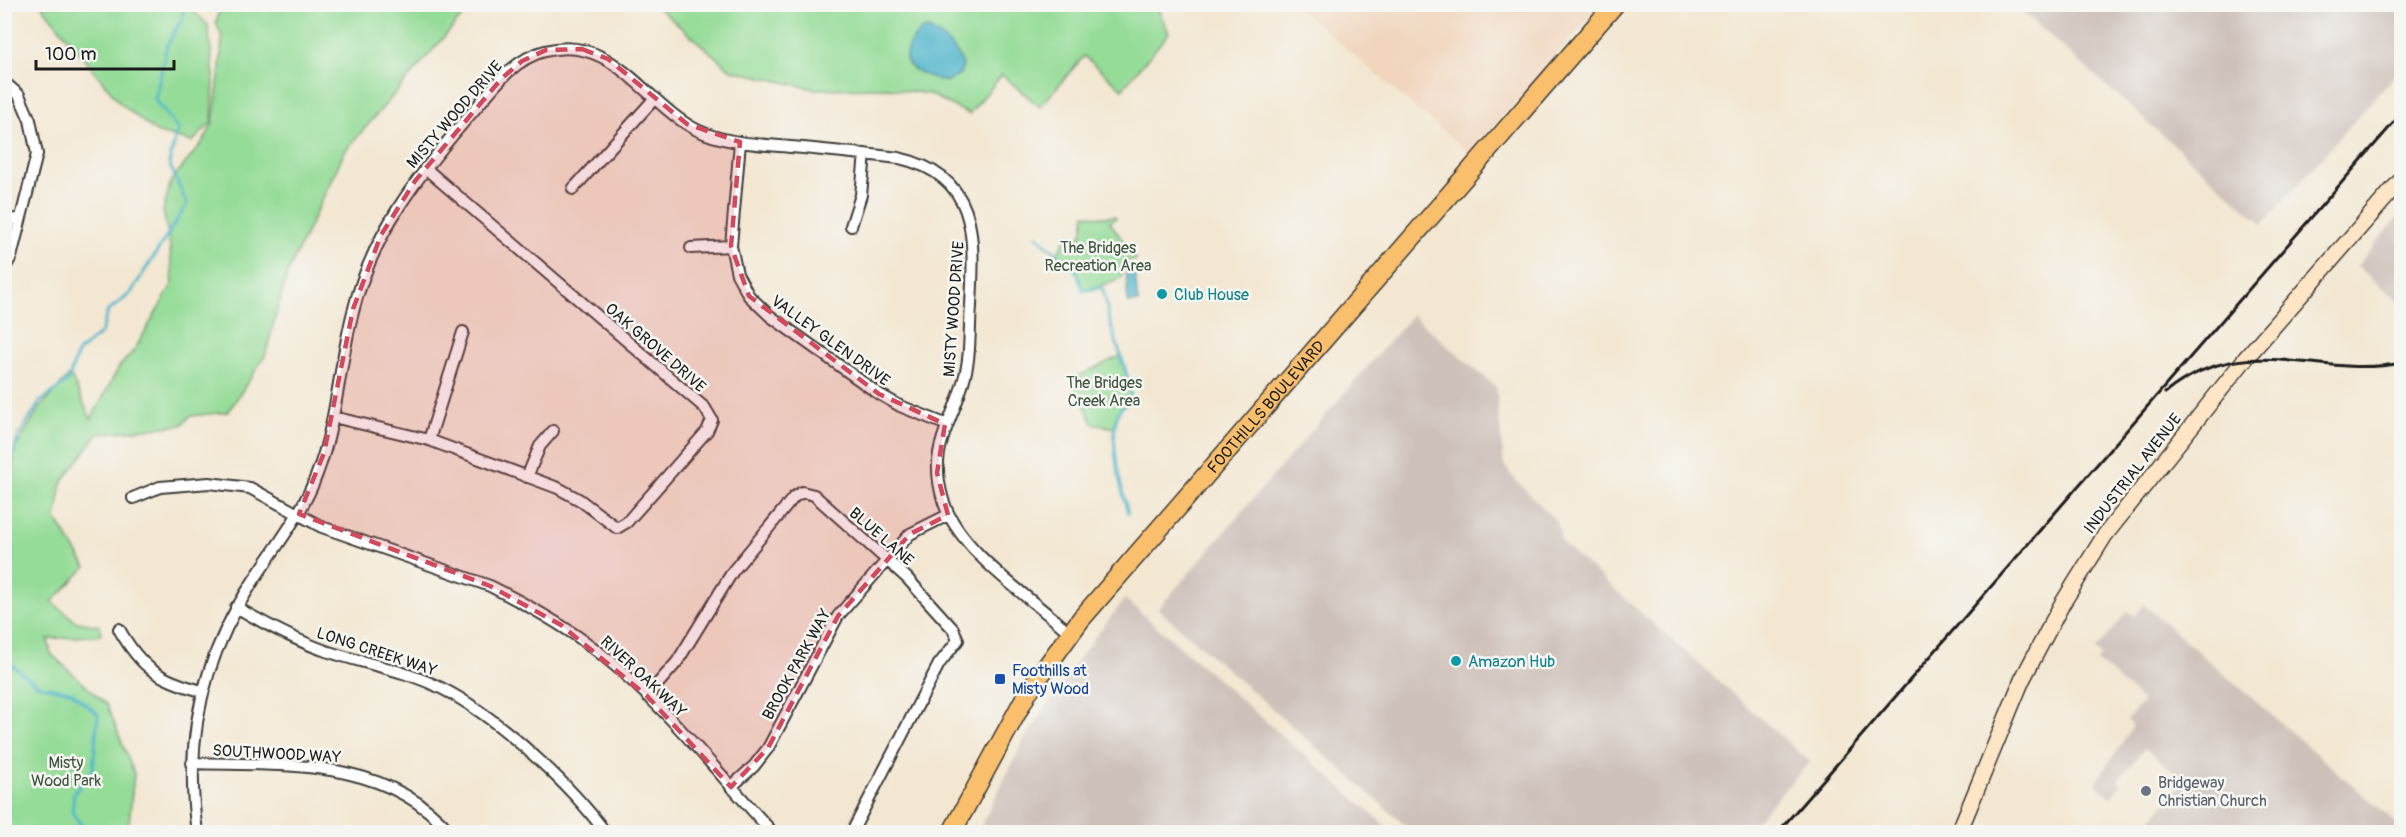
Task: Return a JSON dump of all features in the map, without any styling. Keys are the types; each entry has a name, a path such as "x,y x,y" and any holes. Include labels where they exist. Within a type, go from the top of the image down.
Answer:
{"main road":[{"name":"FOOTHILLS BOULEVARD","path":"952,832 1023,701 1070,633 1615,4"}],"street":[{"name":"MISTY WOOD DRIVE","path":"197,832 192,763 202,691 218,645 236,608 299,514 321,464 333,417 347,335 361,283 393,213 425,168 512,68 546,51 570,48 594,52 620,67 655,98 698,130 723,139 911,160 930,169 955,191 970,220 974,252 966,370 945,424 939,449 937,473 948,515 966,543 1070,633"},
{"path":"4,82 19,95 30,120 37,154 11,257 4,269"},
{"path":"573,189 655,98"},
{"name":"VALLEY GLEN DRIVE","path":"740,142 731,246 743,286 764,311 890,401 945,424"},
{"path":"850,226 861,195 866,154"},
{"name":"OAK GROVE DRIVE","path":"333,417 429,440 527,477 580,500 617,528 627,522 707,431 712,420 705,408 425,168"},
{"name":"INDUSTRIAL AVENUE","path":"1959,832 2026,671 2062,604 2105,535 2245,359 2402,179"},
{"path":"4,218 19,219"},
{"path":"691,248 731,246"},
{"path":"429,440 464,332"},
{"path":"527,477 540,446 553,431"},
{"name":"RIVER OAK WAY","path":"133,498 160,487 224,484 249,489 327,529 490,586 516,599 593,648 648,696 772,832"},
{"name":"BLUE LANE","path":"648,696 677,662 737,566 794,497 802,492 814,495 907,578 953,629 958,640 939,664 852,832"},
{"name":"BROOK PARK WAY","path":"730,787 754,766 768,748 832,624 910,534 948,515"},
{"name":"LONG CREEK WAY","path":"236,608 303,642 411,676 442,688 471,705 559,779 605,832"},
{"path":"119,629 131,650 151,671 178,685 202,691"},
{"name":"SOUTHWOOD WAY","path":"192,763 317,767 351,772 402,792 425,808 450,832"}],"highlighted area":[{"path":"582,49 608,59 687,124 740,142 731,246 749,296 879,394 945,424 937,473 948,515 910,534 838,616 768,748 731,787 647,696 561,625 490,586 299,514 324,453 353,309 381,235 415,181 502,78 522,61 546,50"}],"shaded area":[{"path":"1295,5 1601,5 1470,154"},
{"path":"2015,5 2401,5 2401,68 2263,224"},
{"path":"2401,214 2401,303 2357,266"},
{"path":"1412,315 1496,387 1504,465 1557,522 1562,543 1810,762 1746,832 1413,832 1158,609"},
{"path":"1125,599 1393,832 978,832 1024,740 1080,656"},
{"path":"2144,605 2401,827 2401,832 2154,832 2146,826 2184,781 2145,748 2118,780 2122,784 2111,797 2095,783 2132,728 2127,720 2143,701 2097,661 2102,655 2095,650 2128,611 2134,616"}],"green space":[{"path":"41,5 187,5 208,25 214,77 212,122 192,142 156,132 120,103"},
{"name":"Misty Wood Park","path":"221,5 472,5 345,151 287,274 265,356 228,412 190,416 182,425 98,434 62,482 56,519 86,567 52,602 77,622 100,626 101,635 48,639 51,654 107,705 134,773 128,832 5,832 5,510 15,449 39,409 70,374 91,419 119,367 135,349 173,283 169,239 163,211 171,181 205,139 213,122 222,37 216,23"},
{"path":"655,5 1156,5 1169,33 1122,89 1084,56 1040,107 1002,75 969,114 929,94 888,88 814,89 731,70"},
{"name":"The Bridges Recreation Area","path":"1085,214 1101,217 1115,216 1116,218 1110,222 1136,260 1124,261 1121,278 1083,291 1077,272 1056,255 1069,234 1077,238 1082,235"},
{"name":"The Bridges Creek Area","path":"1120,356 1129,381 1131,399 1118,412 1115,428 1093,423 1076,389 1078,376"}],"water":[{"path":"927,28 950,44 961,61 963,67 960,74 947,82 918,72 909,65 906,59 908,47 916,35"},
{"path":"1135,271 1138,302 1128,303 1126,273"}],"waterway":[{"path":"4,486 18,437 40,402 68,381 78,352 101,333 108,311 130,294 187,204 169,163 178,129 155,100 167,45 182,19 184,4"},
{"path":"1037,236 1077,272 1083,291 1101,287 1104,294 1109,319 1128,378 1131,399 1118,413 1114,435 1117,463 1128,513"},
{"path":"4,659 38,685 71,692 98,714 93,770 74,793 72,812 86,832"}],"railway":[{"path":"1778,832 2402,113"},
{"path":"2165,393 2195,374 2224,363 2252,359 2370,367 2402,363"}],"place":[{"name":"Club House","path":"1162,294"},
{"name":"Amazon Hub","path":"1456,661"},
{"name":"Foothills at Misty Wood","path":"1000,679"},
{"name":"Bridgeway Christian Church","path":"2146,791"}]}
